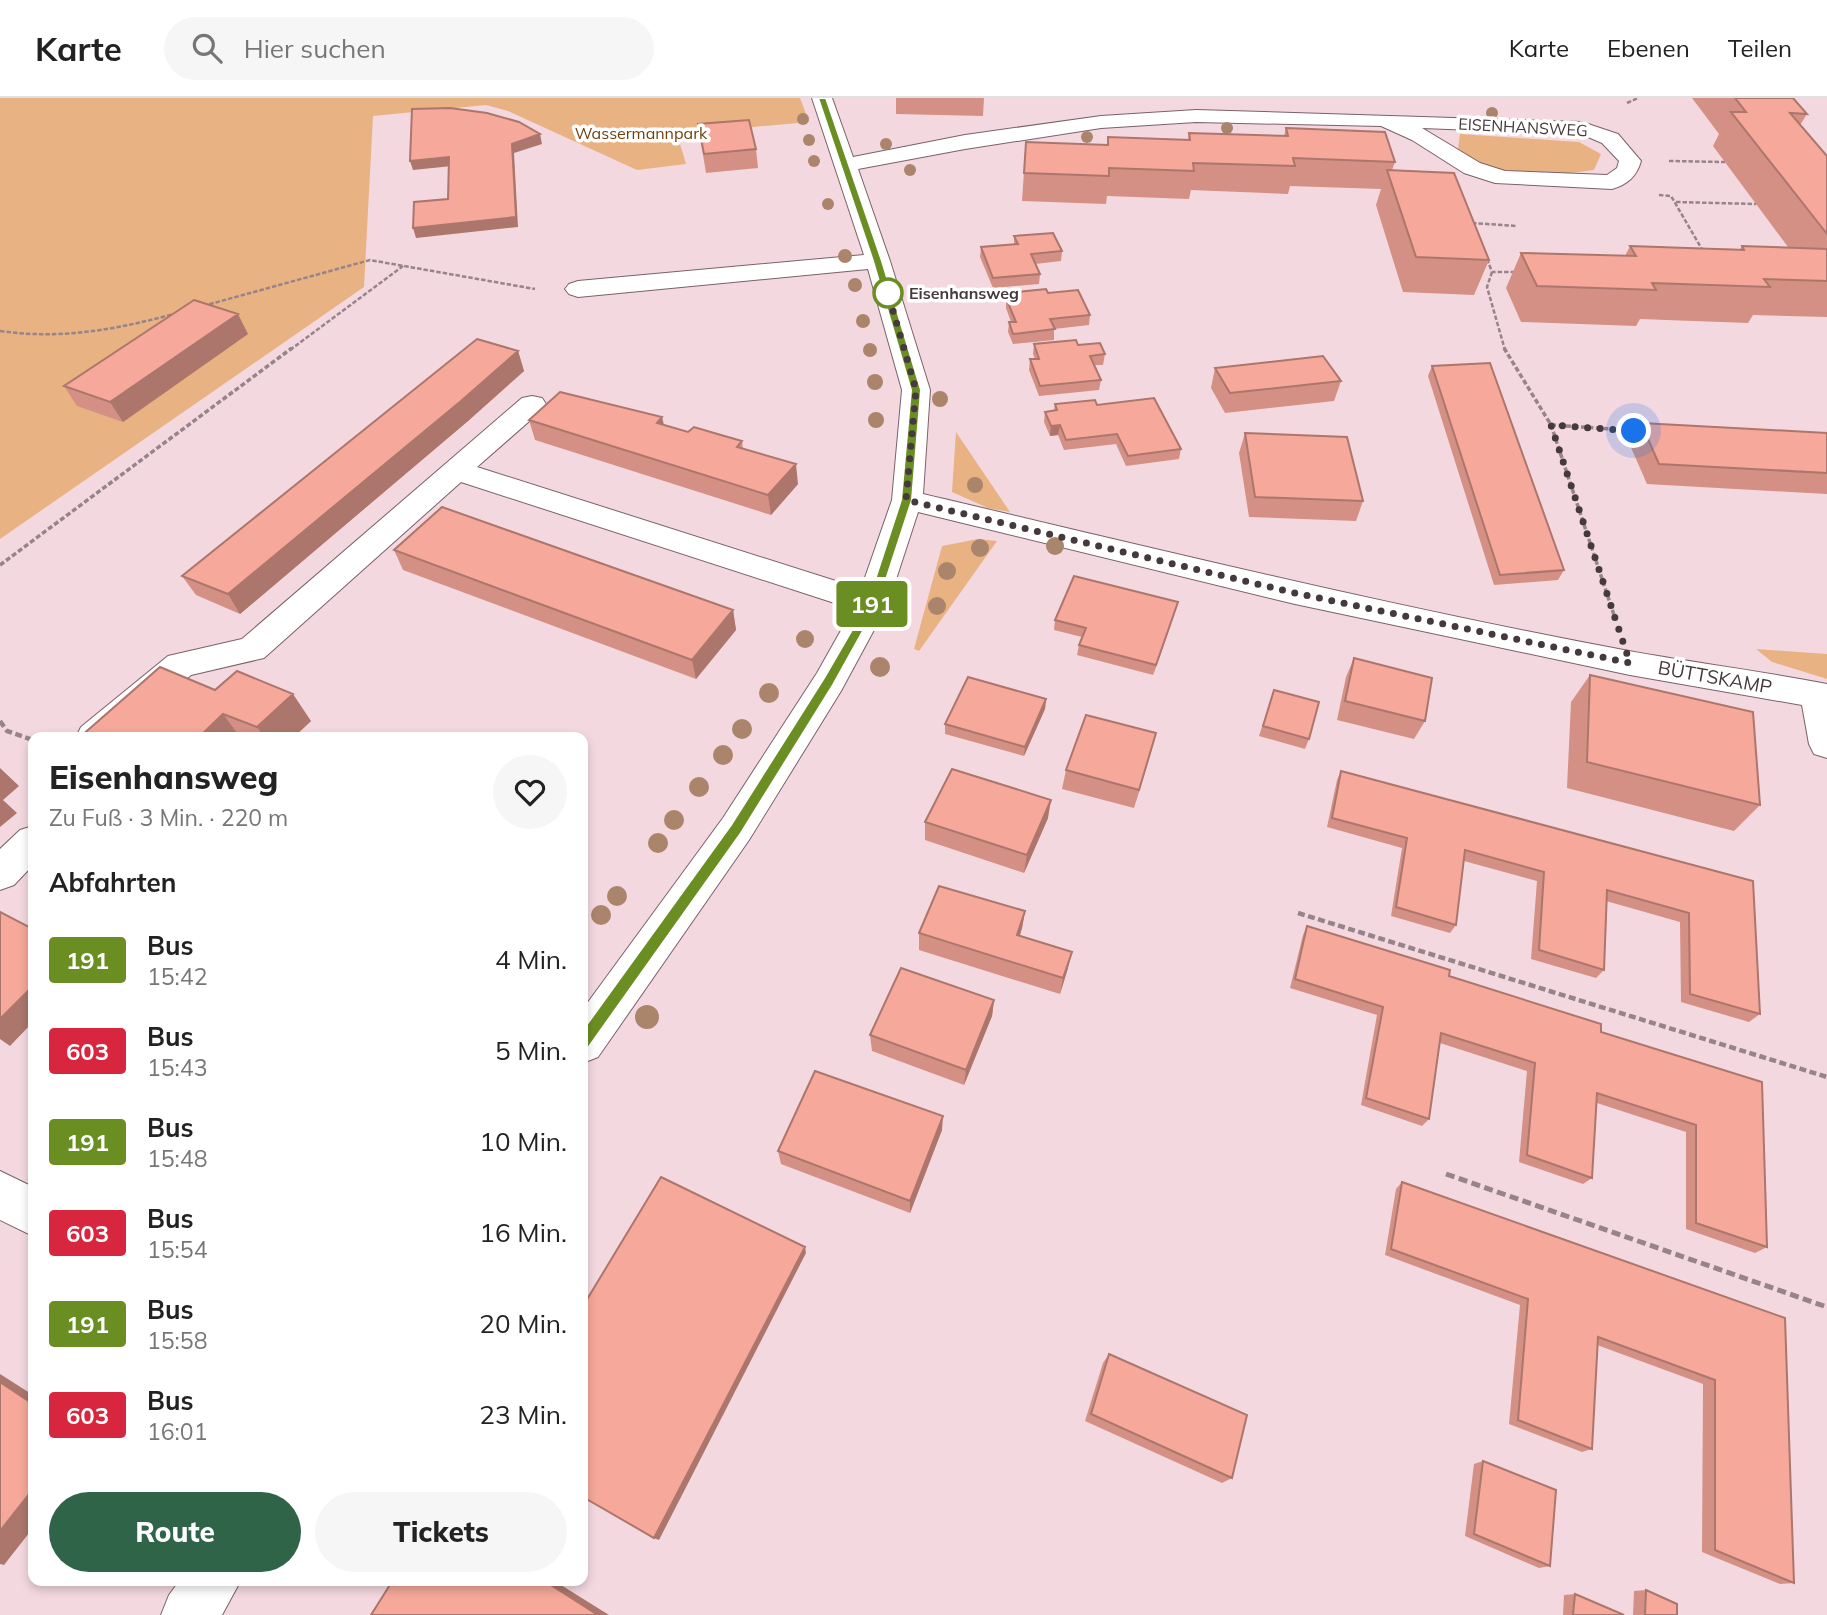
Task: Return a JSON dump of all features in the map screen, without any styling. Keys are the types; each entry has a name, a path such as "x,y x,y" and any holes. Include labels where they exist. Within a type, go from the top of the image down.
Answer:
{"street":[{"path":"588,1036 736,829 828,682 872,604 906,500 916,390 878,261 822,98"},
{"name":"EISENHANSWEG","path":"846,165 965,142 1101,122 1196,116 1582,128 1605,134 1620,145 1630,161"},
{"name":"EISENHANSWEG","path":"1384,120 1420,135 1472,168 1503,178 1612,182"},
{"path":"1612,182 1627,171 1630,161"},
{"path":"578,289 878,261"},
{"path":"100,732 180,665 252,649 532,404"},
{"path":"458,471 872,604"},
{"name":"BÜTTSKAMP","path":"906,500 1295,593 1630,663 1754,682 1822,697"},
{"path":"1822,697 1827,744"},
{"path":"0,874 28,847"},
{"path":"0,1194 28,1210"},
{"path":"189,1615 209,1586"}],"path":[{"path":"1630,161 1725,162"},
{"path":"1472,168 1460,194 1477,235"},
{"path":"1612,182 1636,193 1671,196 1707,259"},
{"path":"1675,202 1756,204"},
{"path":"1472,223 1517,226"},
{"path":"1482,247 1492,272 1487,287 1506,354 1551,425 1630,663"},
{"path":"197,308 370,260 529,289 578,289"},
{"path":"0,565 404,266"},
{"path":"1492,272 1520,272"},
{"path":"0,331 69,337 104,333 184,312"},
{"path":"1551,425 1648,432"},
{"path":"0,721 6,731 28,738"},
{"path":"1298,913 1827,1077"},
{"path":"1446,1174 1827,1307"}],"green space":[{"name":"Wassermannpark","path":"0,98 800,98 809,122 677,134 686,164 637,170 508,111 486,105 373,116 364,287 0,539"},
{"path":"1460,134 1579,142 1601,154 1594,170 1552,174 1507,172 1477,163 1458,149"},
{"path":"956,432 1010,512 988,508 952,492"},
{"path":"978,539 997,541 919,651 914,649 942,546"},
{"path":"1756,649 1827,654 1827,679 1772,662"}],"building":[{"path":"1735,98 1793,98 1807,114 1790,113 1827,156 1827,234 1731,112 1746,112"},
{"path":"450,108 487,113 519,122 540,134 512,144 516,217 413,228 414,202 448,199 449,157 410,161 412,109"},
{"path":"749,120 756,149 704,154 698,124"},
{"path":"1286,128 1385,132 1395,162 1293,158 1295,166 1193,163 1194,171 1109,168 1109,176 1024,173 1026,142 1108,145 1108,137 1190,140 1189,133 1288,136"},
{"path":"1387,170 1454,173 1489,260 1416,257"},
{"path":"1053,233 1062,251 1031,254 1040,274 993,278 981,247 1018,244 1014,236"},
{"path":"1630,246 1744,250 1742,246 1827,249 1827,281 1764,279 1770,287 1652,283 1656,290 1537,286 1521,253 1636,256"},
{"path":"1046,289 1048,293 1078,290 1090,315 1050,319 1055,329 1013,334 1009,322 1016,322 1006,298 1019,297 1017,292"},
{"path":"194,300 238,314 110,402 64,386"},
{"path":"477,339 518,351 228,594 182,576"},
{"path":"1076,340 1078,345 1100,343 1105,354 1090,356 1101,380 1040,386 1030,359 1039,359 1034,344"},
{"path":"1323,356 1341,381 1230,393 1215,368"},
{"path":"1490,363 1564,570 1500,575 1432,366"},
{"path":"560,392 662,417 657,423 688,432 694,427 742,441 737,447 796,464 768,495 529,420"},
{"path":"1154,398 1181,449 1128,456 1117,434 1066,440 1060,425 1051,426 1045,412 1057,410 1055,404 1095,400 1097,405"},
{"path":"1641,423 1827,433 1827,473 1659,464"},
{"path":"1245,433 1347,437 1363,501 1255,497"},
{"path":"442,507 733,610 692,660 394,550"},
{"path":"1074,576 1178,602 1156,665 1079,645 1086,628 1055,620"},
{"path":"1354,658 1432,678 1425,721 1345,701"},
{"path":"160,667 215,690 237,671 293,694 257,727 223,714 204,732 86,732"},
{"path":"1590,675 1753,712 1760,805 1587,762"},
{"path":"968,677 1046,699 1025,747 945,724"},
{"path":"1274,690 1319,702 1309,739 1263,726"},
{"path":"1086,715 1156,733 1139,790 1066,770"},
{"path":"952,769 1051,800 1027,855 925,822"},
{"path":"1341,771 1753,881 1760,1014 1690,994 1689,913 1607,890 1604,970 1539,950 1544,872 1465,850 1456,925 1396,907 1407,838 1332,818"},
{"path":"939,886 1025,911 1017,935 1072,952 1063,978 919,933"},
{"path":"0,912 28,926 28,991 0,1019"},
{"path":"1307,926 1450,970 1449,976 1601,1024 1601,1032 1762,1082 1767,1247 1696,1223 1696,1125 1597,1093 1592,1178 1527,1155 1535,1063 1441,1033 1429,1119 1366,1098 1383,1007 1295,979"},
{"path":"901,968 994,1000 966,1070 870,1035"},
{"path":"815,1071 943,1116 910,1201 778,1151"},
{"path":"661,1177 805,1247 654,1538 588,1500 588,1298"},
{"path":"1402,1182 1785,1318 1794,1583 1715,1550 1715,1380 1598,1337 1592,1449 1518,1420 1528,1299 1391,1249"},
{"path":"1109,1354 1247,1415 1232,1478 1091,1414"},
{"path":"0,1382 28,1401 28,1495 0,1531"},
{"path":"1483,1461 1556,1490 1550,1566 1474,1534"},
{"path":"389,1586 552,1586 598,1615 371,1615"},
{"path":"1646,1590 1677,1604 1677,1615 1645,1615"},
{"path":"1575,1594 1624,1615 1573,1615"}],"bus line":[{"name":"191","path":"588,1036 736,829 828,682 872,604 906,500 916,390 878,261 822,98"}],"place":[{"name":"Eisenhansweg","path":"888,293"}],"route":[{"path":"888,293 887,290 916,390 906,500 1295,593 1630,663 1551,425 1634,431"}]}
